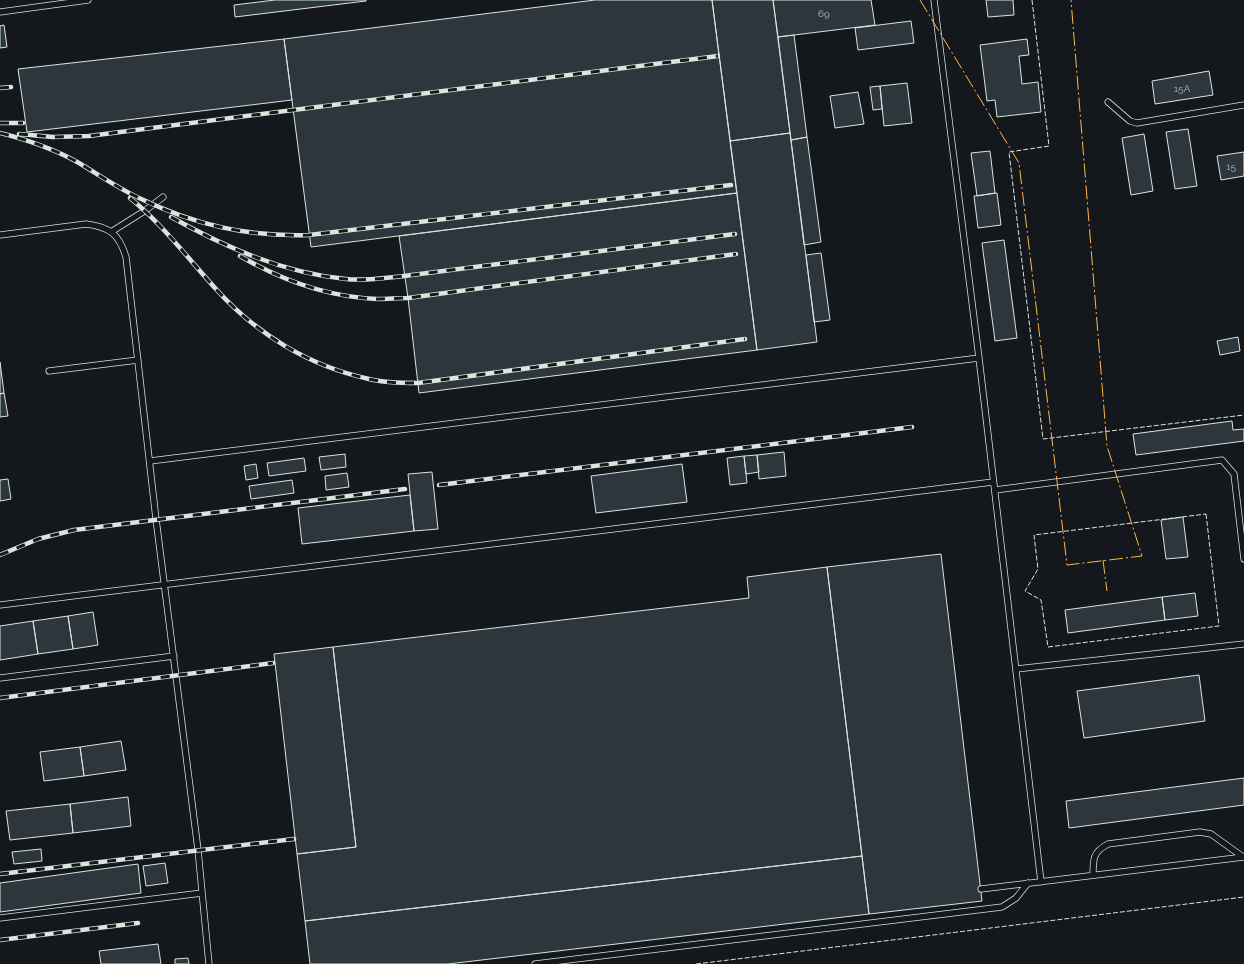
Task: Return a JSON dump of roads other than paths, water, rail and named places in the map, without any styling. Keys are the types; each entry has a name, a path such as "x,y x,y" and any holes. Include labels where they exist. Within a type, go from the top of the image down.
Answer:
{"lane":[{"path":"0,12 88,0"},
{"path":"934,0 979,358 1041,882"},
{"path":"1108,102 1130,120 1137,122 1244,105"},
{"path":"111,232 146,210 163,197"},
{"path":"0,235 86,224 98,226 111,232 121,242 126,257 202,893 209,964"},
{"path":"150,461 979,358"},
{"path":"49,371 138,360"},
{"path":"995,490 1222,460 1234,474 1244,559"},
{"path":"0,605 994,482"},
{"path":"1016,669 1244,644"},
{"path":"0,678 174,656"},
{"path":"1093,875 1093,859 1101,848 1108,844 1200,832 1211,834 1244,857"},
{"path":"981,889 1244,857"},
{"path":"535,964 1002,907 1016,898 1028,883"},
{"path":"0,918 202,893"}],"railway":[{"path":"19,134 53,137 89,136 718,56"},
{"path":"0,88 11,87"},
{"path":"0,123 23,123"},
{"path":"0,133 31,142 60,153 131,194 180,215 222,227 264,234 309,235 731,185"},
{"path":"130,198 164,230 231,305 266,334 305,357 325,366 369,379 387,382 418,383 745,339"},
{"path":"171,217 233,248 277,265 323,276 353,280 404,276 735,234"},
{"path":"240,256 272,273 306,286 341,295 377,299 408,298 736,254"},
{"path":"439,485 912,427"},
{"path":"0,555 38,539 74,530 405,489"},
{"path":"0,698 273,663"},
{"path":"0,874 294,839"},
{"path":"0,940 138,923"}]}
